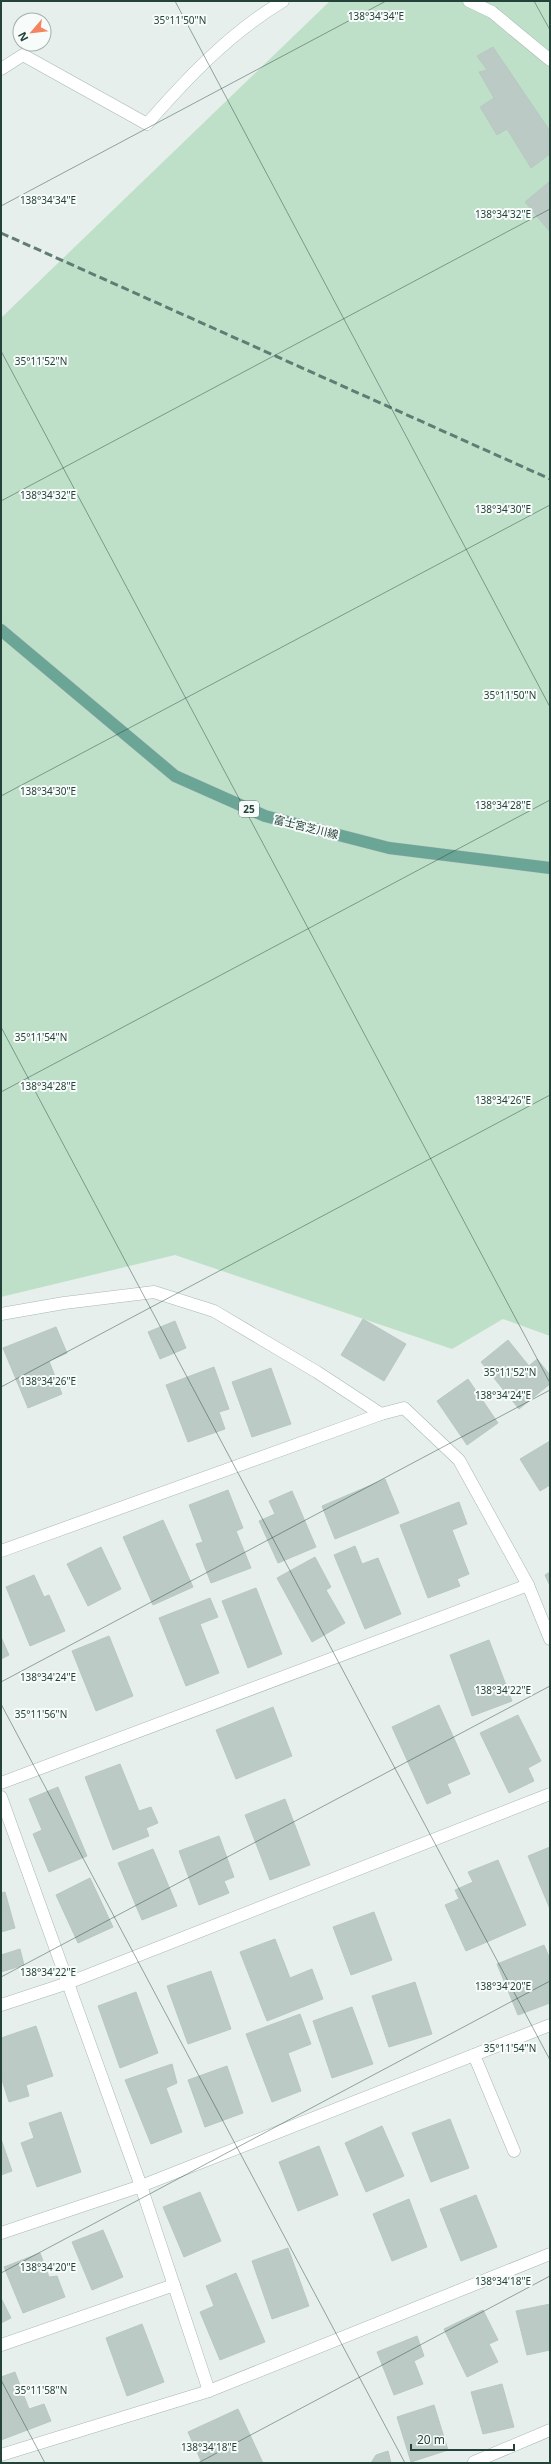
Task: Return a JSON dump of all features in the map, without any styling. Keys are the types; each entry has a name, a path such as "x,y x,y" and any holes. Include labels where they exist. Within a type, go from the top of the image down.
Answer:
{"main road":[{"name":"富士宮芝川線","path":"1,630 175,776 265,816 389,848 550,868"}],"street":[{"path":"1,69 23,56 147,124 194,71 252,20 283,1"},
{"path":"469,1 492,12 550,60"},
{"path":"1,1314 64,1303 154,1292 214,1311 316,1372 381,1414"},
{"path":"1,1551 381,1414 404,1408 459,1460 528,1585 550,1640"},
{"path":"1,1782 528,1585"},
{"path":"1,2006 68,1982 550,1794"},
{"path":"1,1797 141,2186 209,2391"},
{"path":"1,2233 141,2186 550,2025"},
{"path":"474,2055 514,2152"},
{"path":"1,2454 209,2391 550,2254"},
{"path":"1,2345 174,2285"},
{"path":"474,2462 550,2430"}],"green space":[{"path":"330,1 550,1 550,1336 503,1319 452,1349 175,1255 1,1297 1,318"}],"building":[{"path":"493,47 550,131 550,154 531,168 507,129 497,135 480,107 494,98 479,72 487,70 477,56"},
{"path":"550,181 550,232 525,202"},
{"path":"363,1319 406,1344 384,1381 341,1355"},
{"path":"175,1321 186,1348 160,1359 148,1332"},
{"path":"56,1327 67,1353 49,1361 62,1394 28,1408 3,1348"},
{"path":"508,1340 529,1366 537,1359 550,1375 550,1384 519,1409 481,1362"},
{"path":"214,1367 229,1409 219,1412 225,1429 188,1442 166,1385"},
{"path":"271,1368 291,1424 252,1437 232,1382"},
{"path":"468,1379 498,1423 467,1445 437,1401"},
{"path":"550,1441 550,1485 540,1491 520,1459"},
{"path":"385,1479 399,1513 335,1539 322,1506"},
{"path":"228,1490 243,1528 236,1531 251,1568 211,1583 196,1544 203,1542 189,1505"},
{"path":"292,1491 316,1547 278,1563 259,1521 275,1514 269,1501"},
{"path":"459,1502 467,1524 452,1530 469,1574 457,1579 460,1586 428,1598 400,1525"},
{"path":"163,1520 193,1587 153,1605 123,1537"},
{"path":"355,1546 362,1564 378,1558 401,1614 365,1629 334,1555"},
{"path":"101,1547 121,1589 88,1606 67,1564"},
{"path":"315,1557 331,1587 326,1590 345,1623 312,1642 277,1578"},
{"path":"550,1572 550,1586 545,1575"},
{"path":"34,1575 44,1597 49,1595 65,1631 30,1646 6,1587"},
{"path":"256,1588 282,1654 248,1668 222,1601"},
{"path":"210,1598 218,1617 200,1624 219,1673 186,1686 159,1618"},
{"path":"109,1636 133,1696 96,1711 72,1651"},
{"path":"1,1637 9,1655 1,1659"},
{"path":"489,1640 512,1701 472,1716 450,1655"},
{"path":"439,1705 470,1774 447,1784 451,1793 427,1804 392,1727"},
{"path":"273,1707 292,1756 236,1779 216,1730"},
{"path":"518,1715 541,1761 528,1768 534,1781 509,1793 480,1733"},
{"path":"120,1764 139,1811 151,1807 158,1823 146,1828 149,1836 113,1850 85,1777"},
{"path":"58,1787 87,1856 49,1872 33,1834 42,1830 29,1799"},
{"path":"285,1799 310,1865 270,1880 245,1815"},
{"path":"219,1836 234,1877 224,1881 229,1893 199,1905 179,1851"},
{"path":"550,1847 550,1909 528,1856"},
{"path":"153,1849 177,1906 142,1920 118,1863"},
{"path":"498,1860 526,1925 466,1951 445,1905 459,1899 455,1890 473,1882 468,1872"},
{"path":"90,1878 113,1927 78,1943 56,1895"},
{"path":"5,1892 15,1928 1,1932 1,1893"},
{"path":"374,1912 392,1960 351,1975 333,1927"},
{"path":"275,1939 290,1978 312,1969 323,1999 267,2021 240,1952"},
{"path":"544,1945 550,1959 550,2003 518,2015 497,1964"},
{"path":"20,1949 24,1965 1,1972 1,1955"},
{"path":"211,1971 231,2029 188,2044 167,1986"},
{"path":"415,1982 432,2034 389,2047 372,1996"},
{"path":"136,1992 158,2053 120,2068 98,2006"},
{"path":"352,2007 373,2064 332,2078 313,2021"},
{"path":"300,2014 311,2044 288,2053 301,2091 272,2102 246,2034"},
{"path":"36,2026 53,2076 26,2085 29,2096 9,2102 1,2077 1,2038"},
{"path":"172,2064 177,2083 166,2088 182,2132 151,2144 125,2080"},
{"path":"227,2066 243,2113 205,2127 188,2080"},
{"path":"61,2112 81,2172 37,2187 21,2143 34,2138 29,2123"},
{"path":"450,2119 469,2168 431,2182 412,2133"},
{"path":"382,2126 404,2176 366,2192 345,2143"},
{"path":"1,2139 12,2171 1,2175"},
{"path":"319,2146 338,2195 298,2211 279,2162"},
{"path":"200,2192 221,2241 184,2257 163,2207"},
{"path":"476,2195 497,2247 461,2261 440,2209"},
{"path":"409,2199 427,2247 392,2261 373,2214"},
{"path":"103,2230 123,2277 92,2290 72,2242"},
{"path":"288,2248 309,2306 272,2319 252,2261"},
{"path":"40,2253 49,2277 57,2276 65,2297 23,2313 4,2267"},
{"path":"236,2273 265,2342 220,2360 200,2312 214,2306 206,2286"},
{"path":"1,2298 11,2318 1,2323"},
{"path":"550,2304 550,2350 527,2355 516,2311"},
{"path":"483,2310 498,2340 489,2344 498,2362 467,2377 444,2329"},
{"path":"142,2324 164,2382 127,2396 106,2338"},
{"path":"417,2336 424,2356 414,2361 423,2384 394,2395 377,2352"},
{"path":"15,2372 29,2409 44,2404 51,2421 1,2440 1,2377"},
{"path":"502,2384 514,2427 483,2434 471,2392"},
{"path":"434,2405 448,2450 411,2462 397,2417"},
{"path":"238,2409 263,2463 202,2463 188,2432"},
{"path":"388,2451 391,2463 371,2463 376,2455"}],"railway":[{"path":"1,233 550,479"}]}
